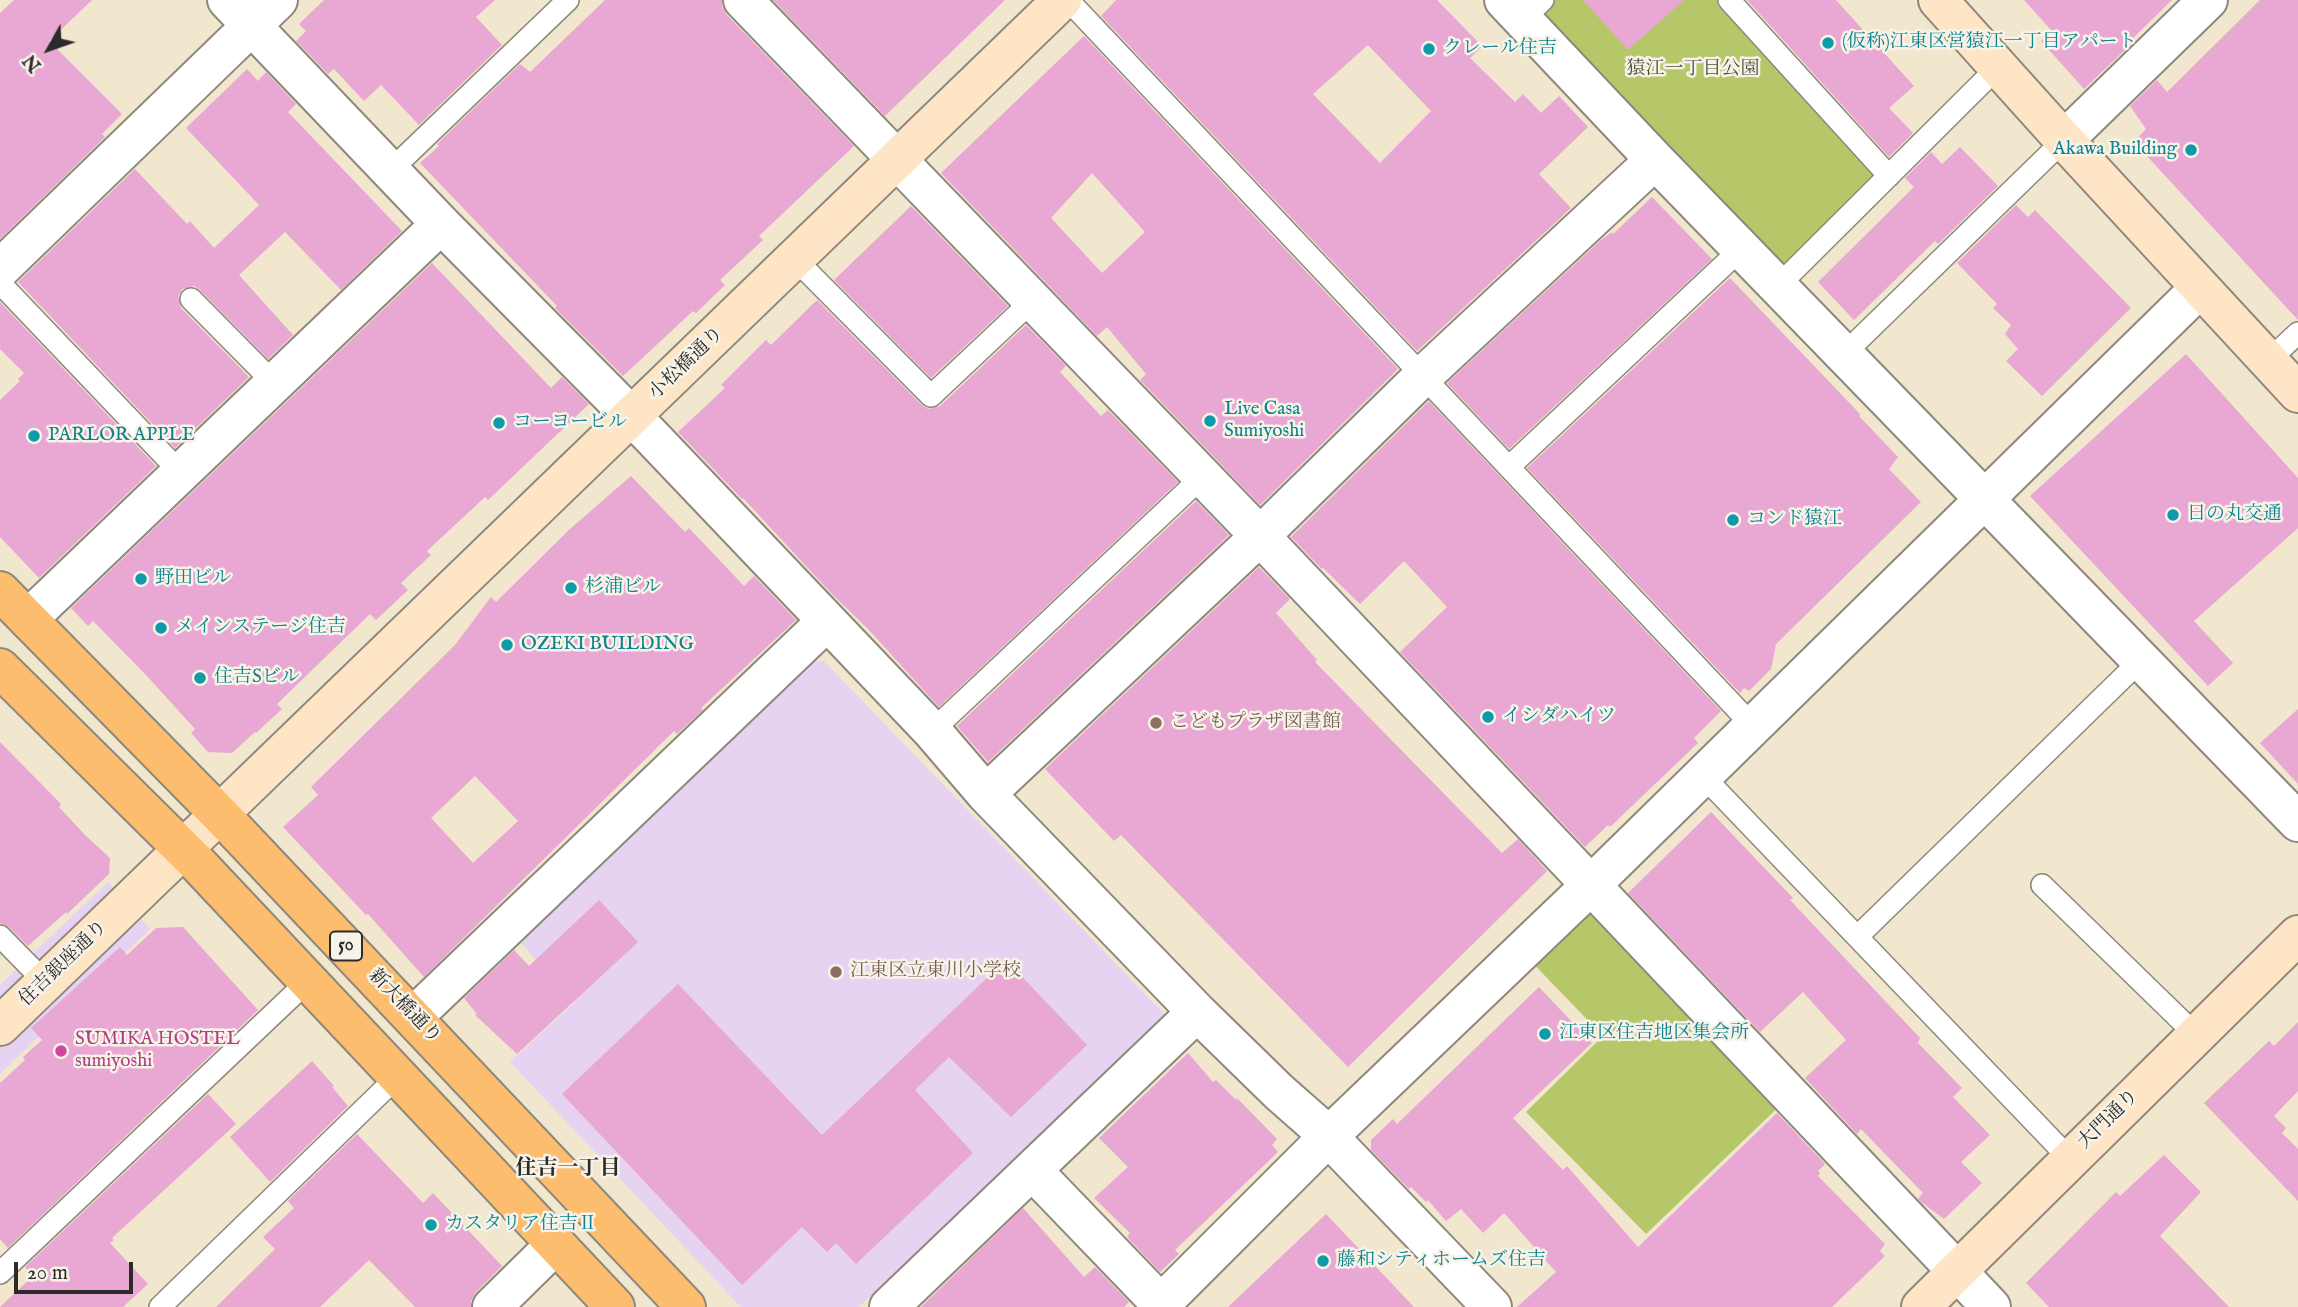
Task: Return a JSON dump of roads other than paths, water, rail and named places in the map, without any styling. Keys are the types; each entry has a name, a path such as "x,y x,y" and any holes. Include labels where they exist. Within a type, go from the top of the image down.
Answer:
{"main road":[{"name":"新大橋通り","path":"0,591 414,1016 686,1307"},
{"path":"0,668 183,849 615,1307"}],"street":[{"path":"743,0 1260,536 1992,1307"},
{"path":"1938,0 2298,393"},
{"path":"2064,140 2208,0"},
{"name":"小松橋通り","path":"183,849 632,417 1056,3"},
{"path":"1523,7 1655,160 2298,822"},
{"path":"0,269 252,8 390,171 632,417 932,731 986,794 1197,1012 1329,1137 1489,1306"},
{"path":"986,794 1260,536 1423,376 1655,160"},
{"path":"27,619 441,223"},
{"path":"1032,1170 1160,1306 1329,1137 1590,886 2200,288"},
{"path":"414,1016 827,621"},
{"name":"住吉銀座通り","path":"0,1026 183,849"},
{"name":"大門通り","path":"1921,1307 2298,935"},
{"path":"889,1307 1197,1012"},
{"path":"492,1307 556,1244"}],"lane":[{"path":"390,171 568,0"},
{"path":"1729,0 1889,176"},
{"path":"1056,3 1423,376 1752,725"},
{"path":"1778,286 1998,67"},
{"path":"1843,354 2064,140"},
{"path":"1509,467 1741,249"},
{"path":"795,259 931,396 1032,301"},
{"path":"0,283 180,472"},
{"path":"191,299 274,383"},
{"path":"2268,361 2298,332"},
{"path":"932,731 1202,477"},
{"path":"1858,936 2141,660"},
{"path":"1702,775 2070,1158"},
{"path":"2042,885 2196,1035"},
{"path":"0,936 45,982"},
{"path":"0,1273 308,981"},
{"path":"160,1307 398,1076"}],"place":[{"name":"(仮称)江東区営猿江一丁目アパート","path":"1828,43"},
{"name":"クレール住吉","path":"1429,49"},
{"name":"Akawa Building","path":"2191,150"},
{"name":"Live Casa Sumiyoshi","path":"1210,421"},
{"name":"コーヨービル","path":"499,423"},
{"name":"PARLOR APPLE","path":"34,436"},
{"name":"日の丸交通","path":"2173,515"},
{"name":"コンド猿江","path":"1733,520"},
{"name":"野田ビル","path":"141,579"},
{"name":"杉浦ビル","path":"571,588"},
{"name":"メインステージ住吉","path":"161,628"},
{"name":"OZEKI BUILDING","path":"507,645"},
{"name":"住吉Sビル","path":"200,678"},
{"name":"イシダハイツ","path":"1488,717"},
{"name":"こどもプラザ図書館","path":"1156,723"},
{"name":"江東区立東川小学校","path":"836,972"},
{"name":"江東区住吉地区集会所","path":"1545,1034"},
{"name":"SUMIKA HOSTEL sumiyoshi","path":"61,1051"},
{"name":"カスタリア住吉Ⅱ","path":"431,1225"},
{"name":"藤和シティホームズ住吉","path":"1323,1261"}],"district":[{"name":"住吉一丁目","path":"568,1170"}],"park label":[{"name":"猿江一丁目公園","path":"1693,70"}]}
